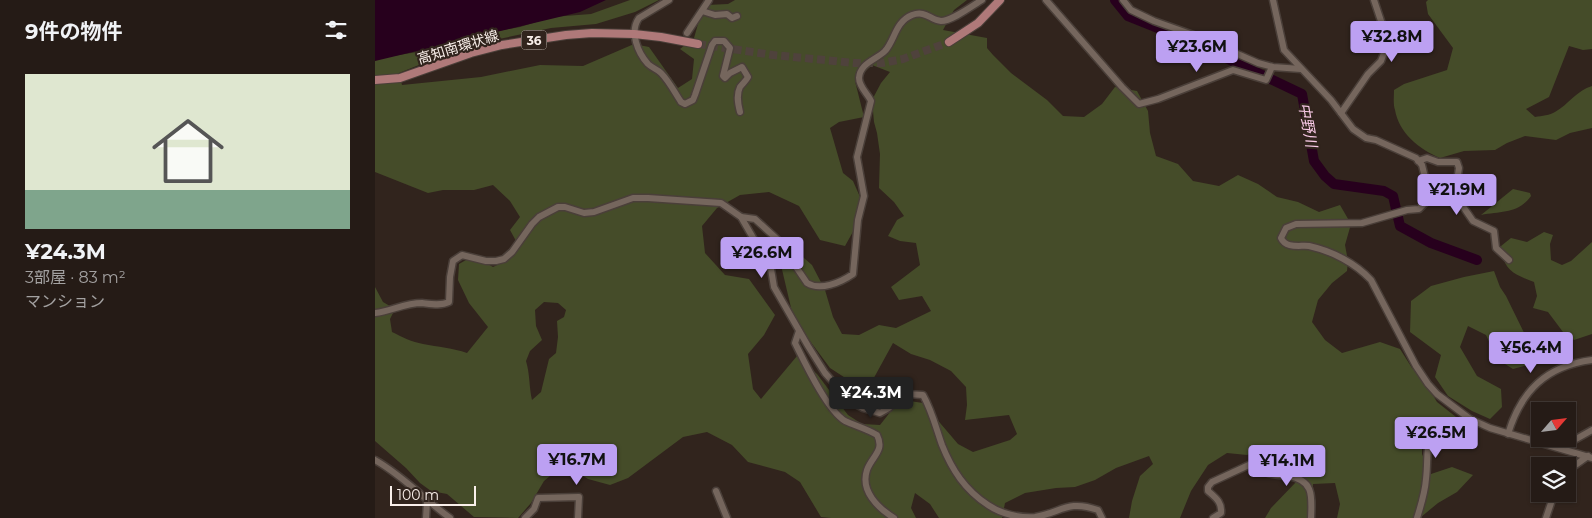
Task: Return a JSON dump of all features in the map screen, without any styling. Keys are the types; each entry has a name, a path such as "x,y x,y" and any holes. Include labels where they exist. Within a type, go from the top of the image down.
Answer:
{"main road":[{"path":"949,42 978,23 1000,0"},
{"name":"高知南環状線","path":"375,80 400,78 471,53 502,45 566,35 592,33 634,34 661,36 698,44"}],"street":[{"path":"669,0 635,22 634,34 639,52 648,64 661,72 681,102 685,104 693,100 712,45 715,41 724,41 730,48 723,76 725,78 742,67 748,76 747,80 740,87 738,95 740,112"},
{"path":"687,33 709,0"},
{"path":"741,217 755,219 777,239 807,283 813,287 834,283 853,274 858,220 865,196 857,157 871,101 861,87 859,80 863,67 883,54 889,47 899,26 912,16 925,14 941,21 951,19 982,0"},
{"path":"1046,0 1139,104 1158,99 1233,70 1266,80 1272,67"},
{"path":"1123,0 1131,10 1154,21 1199,37 1258,62 1272,67 1301,69"},
{"path":"1273,0 1284,50 1319,86 1348,124 1366,138 1376,140 1418,161 1422,165 1430,198 1419,209 1403,211 1362,223 1296,224 1286,228 1281,238 1287,245 1310,246 1354,264 1371,280 1416,366 1437,394 1470,419 1508,434 1531,440"},
{"path":"1341,113 1368,74 1381,61 1388,42 1374,0"},
{"path":"701,11 715,15 727,14 732,18 737,16"},
{"path":"1418,161 1427,158 1439,162 1457,162 1459,168 1456,187 1464,208 1473,221 1494,231 1496,248 1509,260"},
{"path":"375,313 419,303 445,304 449,302 453,261 462,256 487,261 504,259 512,252 535,220 551,209 565,207 585,213 594,212 633,198 721,203 741,217 771,269 774,287 799,331 821,366 850,401 863,408 880,412 889,408 899,398 907,394 923,395 929,405 942,446 960,481 976,497 993,509 1021,518 1036,517 1064,507 1079,505 1098,510 1102,518"},
{"path":"799,331 795,343 806,365 835,412 845,420 877,435 881,442 880,448 867,471 867,488 882,511 894,518"},
{"path":"1508,434 1525,396 1537,383 1567,365 1592,360"},
{"path":"1417,518 1427,477 1426,457 1430,435 1440,428 1454,433 1470,419"},
{"path":"1576,439 1592,430"},
{"path":"1560,448 1590,457"},
{"path":"1576,466 1590,457"},
{"path":"375,460 390,468 427,502 450,518"},
{"path":"1213,518 1221,513 1222,507 1218,500 1208,491 1208,487 1212,482 1251,464 1267,473 1301,480 1309,486 1312,496 1311,518"},
{"path":"716,491 727,518"},
{"path":"525,518 534,509 538,498 579,497 578,518"},
{"path":"426,518 427,502"},
{"path":"1547,518 1552,502"}],"green space":[{"path":"630,0 659,0 635,12 596,24 551,28 466,46 399,73 402,85 481,77 540,65 583,66 634,44 649,47 678,88 692,79 694,59 680,49 694,38 700,17 707,5 728,4 735,0 967,0 954,10 943,30 987,38 987,48 993,55 1011,73 1047,100 1063,116 1084,117 1102,104 1115,87 1137,91 1148,111 1150,133 1156,156 1178,164 1193,181 1219,186 1238,175 1258,184 1277,197 1298,202 1319,212 1340,205 1351,224 1345,245 1348,261 1347,271 1332,283 1318,300 1312,322 1325,340 1342,353 1380,342 1400,349 1412,368 1420,374 1437,402 1456,417 1422,431 1422,454 1431,474 1452,467 1473,475 1457,492 1438,503 1422,518 1337,518 1340,504 1335,483 1313,484 1313,506 1308,518 1265,518 1271,508 1297,481 1298,462 1282,447 1264,448 1247,455 1227,453 1208,465 1191,491 1180,518 1129,518 1140,476 1153,464 1149,456 1116,468 1095,480 1075,487 1025,493 1005,503 1002,518 939,518 930,504 915,493 911,508 916,518 831,518 821,517 800,482 785,472 748,462 732,445 707,432 683,437 628,478 610,485 588,479 574,470 557,470 544,481 531,503 518,518 474,517 447,494 431,491 420,483 375,441 375,287 383,302 395,309 390,319 392,332 419,343 467,353 488,327 469,303 458,280 459,264 473,256 493,267 506,261 518,250 510,230 520,217 510,201 493,185 474,190 443,190 428,193 375,172 375,59 441,48 476,35 520,27 552,17 591,14","holes":["872,65 890,72 881,83 872,100 880,154 879,188 894,202 904,216 897,220 888,236 900,241 916,243 920,265 891,287 899,300 922,296 931,311 896,328 879,325 859,335 842,334 833,317 825,290 812,265 796,251 780,261 792,312 807,337 830,368 850,381 870,385 893,343 911,354 930,360 951,371 966,387 967,405 965,420 1009,415 1017,434 1010,440 973,452 958,444 923,403 896,399 891,411 880,425 862,424 848,415 817,374 797,356 761,399 753,389 748,354 764,335 775,315 749,279 725,275 705,253 702,226 717,208 740,195 769,192 799,206 820,240 845,246 864,206 853,181 843,173 830,128 839,122 864,117 855,81","544,302 558,303 566,310 564,317 557,321 556,353 549,359 541,392 532,400 526,361 530,351 542,340 536,326 535,310"]},
{"path":"1428,0 1592,0 1592,49 1583,50 1569,46 1549,97 1526,109 1535,117 1551,114 1582,91 1592,86 1592,128 1570,133 1556,140 1525,136 1495,150 1464,151 1440,158 1418,145 1405,133 1397,118 1394,105 1394,90 1404,84 1447,70 1453,48 1428,14 1426,2"},
{"path":"1513,189 1530,193 1531,196 1526,202 1515,209 1481,215"},
{"path":"1544,232 1553,235 1550,244 1551,260 1562,265 1571,261 1592,242 1592,334 1574,340 1563,332 1548,312 1533,308 1537,296 1534,282 1510,270 1504,261 1501,246 1511,238 1527,242"},
{"path":"1494,271 1500,287 1529,343 1536,363 1513,369 1497,359 1486,335 1468,326 1460,347 1477,376 1501,389 1502,407 1490,419 1472,411 1448,396 1435,377 1441,355 1410,332 1411,301 1431,286"}],"shaded area":[{"path":"375,0 606,0 580,12 375,61"}],"waterway":[{"name":"中野川","path":"1115,0 1128,16 1188,40 1302,94 1314,161 1325,176 1334,184 1384,191 1393,196 1400,226 1431,243 1477,260"}],"tunnel":[{"path":"698,44 773,55 855,63 882,63 903,59 949,42"}]}
